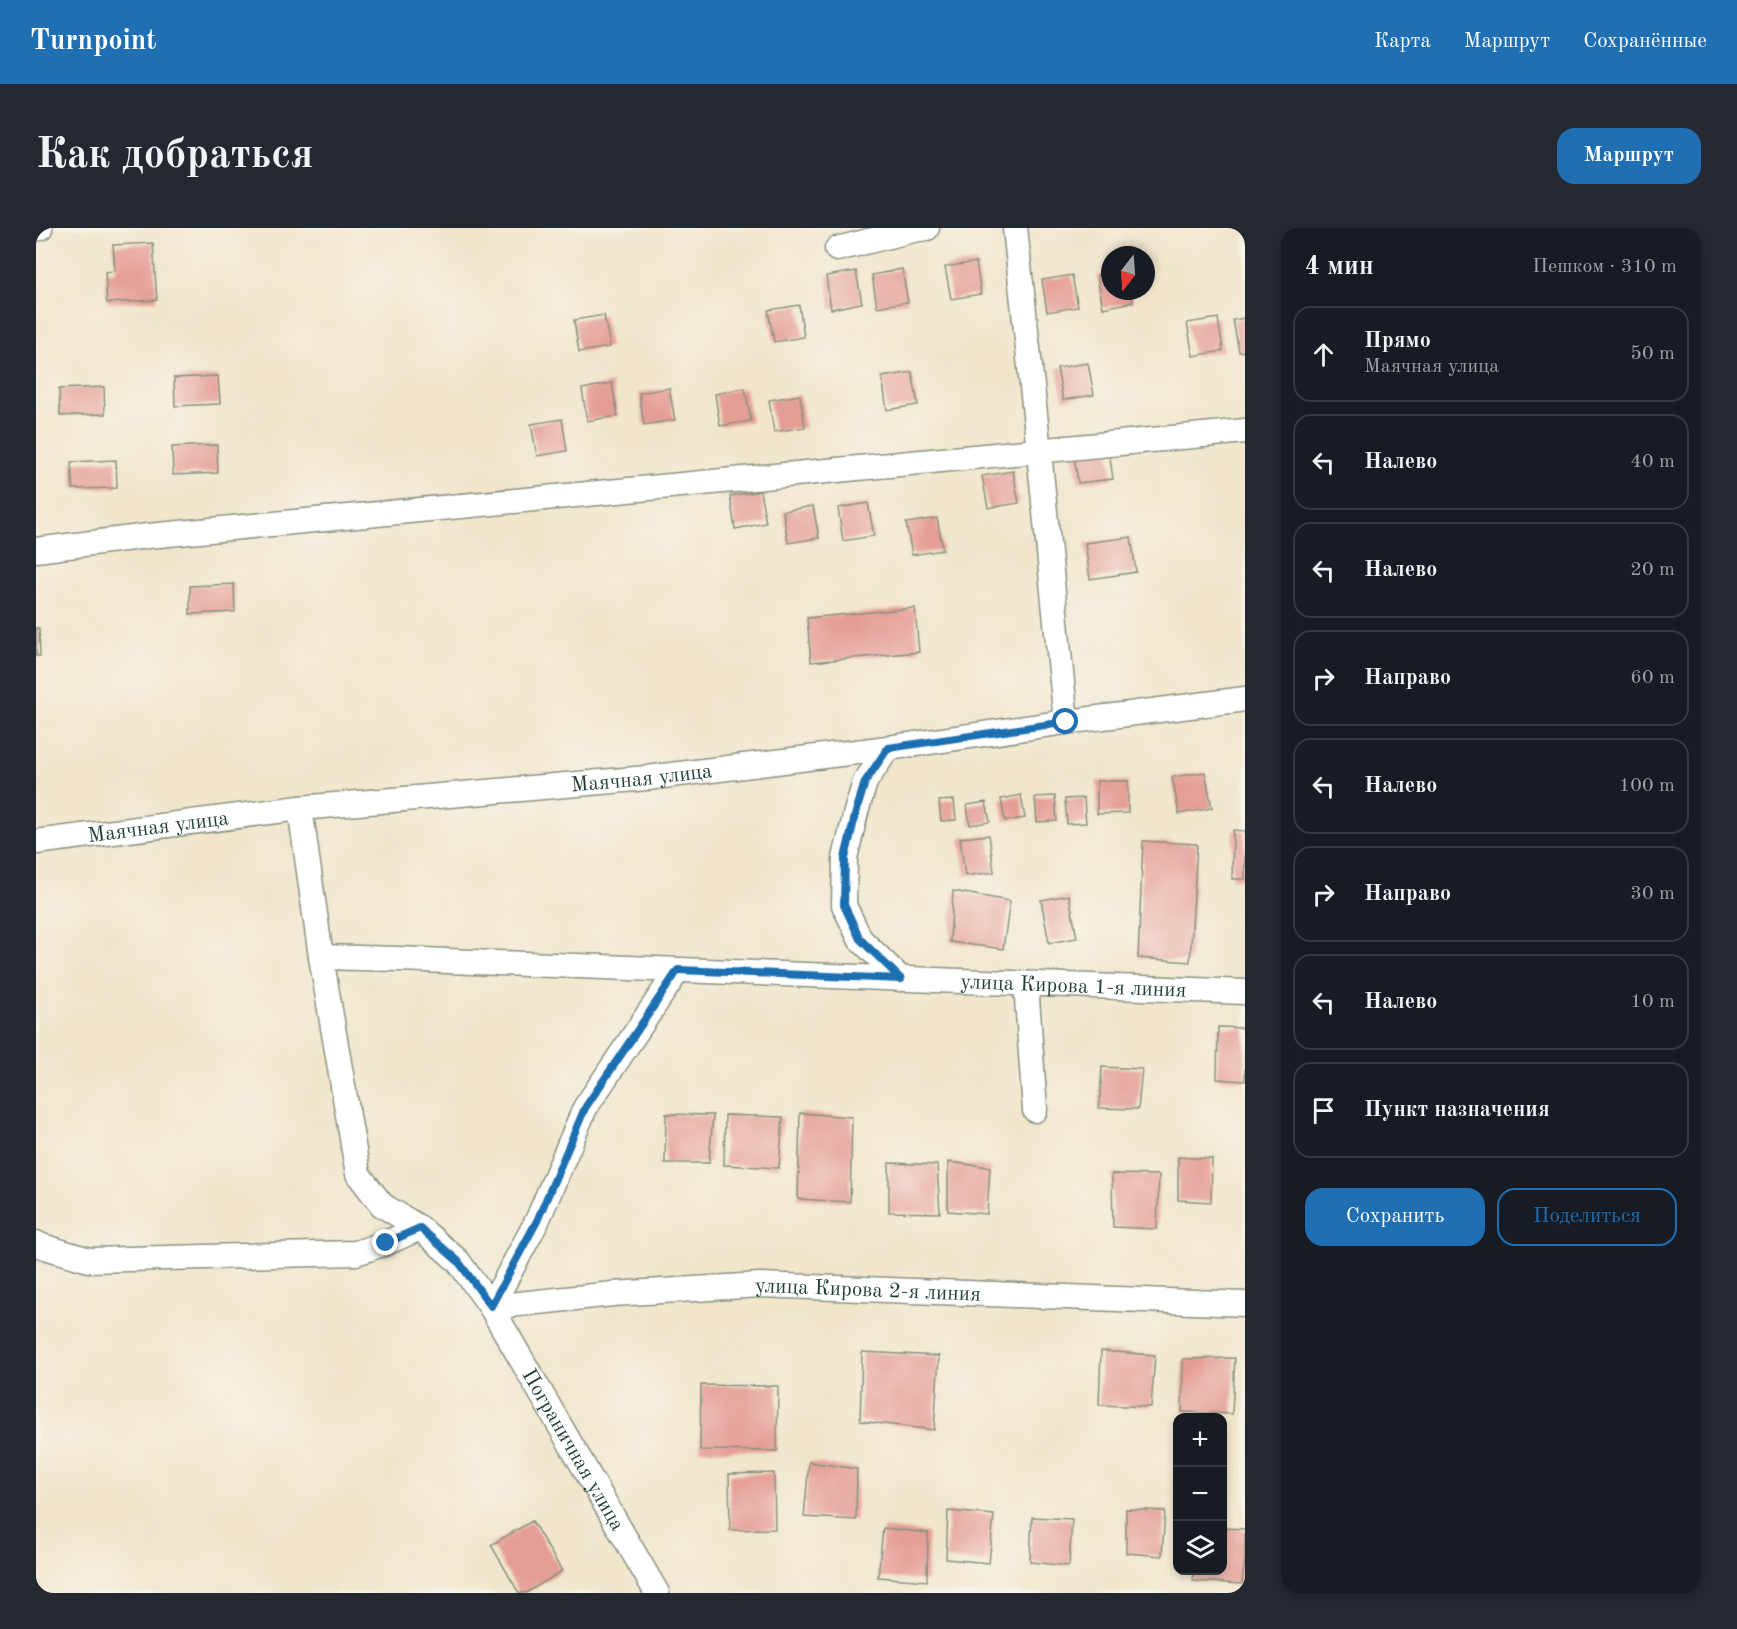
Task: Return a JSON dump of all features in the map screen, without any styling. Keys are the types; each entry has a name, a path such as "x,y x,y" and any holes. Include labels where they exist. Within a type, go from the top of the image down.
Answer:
{"street":[{"path":"837,249 927,228"},
{"path":"1015,228 1066,722"},
{"path":"36,550 160,535 1245,431"},
{"name":"Маячная улица","path":"36,842 300,808 647,778 888,748 1245,699"},
{"path":"888,748 865,782 856,812 845,858 844,905 860,939 901,979"},
{"name":"Пограничная улица","path":"300,808 321,957 358,1174 382,1205 420,1228 458,1261 491,1306 657,1593"},
{"name":"улица Кирова 1-я линия","path":"321,957 1245,992"},
{"path":"491,1306 537,1221 585,1108 678,970"},
{"path":"1026,984 1035,1110"},
{"path":"36,1243 89,1260 356,1253 420,1228"},
{"name":"улица Кирова 2-я линия","path":"491,1306 613,1294 760,1285 1245,1304"}],"building":[{"path":"153,243 157,300 107,303 105,272 115,271 113,245"},
{"path":"976,262 981,294 951,299 945,267"},
{"path":"902,269 908,302 877,307 872,275"},
{"path":"856,271 862,303 831,309 826,276"},
{"path":"1101,274 1101,297 1097,275"},
{"path":"1072,275 1078,307 1047,312 1042,280"},
{"path":"1102,300 1133,300 1133,302 1103,308"},
{"path":"799,305 804,337 774,342 768,310"},
{"path":"604,315 610,347 579,352 574,320"},
{"path":"1218,318 1223,351 1193,356 1187,323"},
{"path":"1245,318 1245,351 1239,352 1233,320"},
{"path":"1088,363 1094,395 1063,400 1057,368"},
{"path":"912,372 918,405 887,410 882,377"},
{"path":"218,376 220,404 175,406 174,378"},
{"path":"612,383 618,416 587,421 582,389"},
{"path":"104,387 105,414 60,416 59,389"},
{"path":"669,388 675,420 644,425 639,393"},
{"path":"745,388 751,421 720,426 715,394"},
{"path":"800,395 805,427 774,432 769,400"},
{"path":"562,419 567,451 537,456 531,424"},
{"path":"217,445 218,473 173,475 172,447"},
{"path":"1109,451 1113,479 1078,483 1074,455"},
{"path":"116,460 117,488 73,489 71,462"},
{"path":"1013,471 1019,503 988,508 982,476"},
{"path":"760,491 766,523 735,529 730,496"},
{"path":"868,503 874,536 843,541 838,508"},
{"path":"813,506 819,538 788,543 783,511"},
{"path":"937,518 943,550 912,555 906,523"},
{"path":"1131,537 1136,572 1090,579 1085,543"},
{"path":"234,584 235,612 190,614 190,586"},
{"path":"915,608 919,652 811,662 807,618"},
{"path":"36,628 39,628 40,656 36,656"},
{"path":"1205,772 1212,808 1179,814 1172,777"},
{"path":"1097,781 1128,781 1128,813 1097,814"},
{"path":"1021,795 1025,818 1005,821 1001,799"},
{"path":"1055,796 1057,821 1037,822 1035,797"},
{"path":"1084,798 1086,823 1067,824 1065,799"},
{"path":"954,800 956,820 941,821 939,801"},
{"path":"986,802 990,822 970,825 967,805"},
{"path":"1233,830 1245,831 1245,879 1232,879"},
{"path":"989,835 994,872 965,876 960,838"},
{"path":"1143,841 1197,844 1190,962 1138,958"},
{"path":"953,891 1010,901 1003,949 950,942"},
{"path":"1069,895 1077,938 1049,943 1041,900"},
{"path":"1218,1027 1245,1028 1245,1081 1217,1079"},
{"path":"1102,1067 1142,1069 1138,1109 1099,1108"},
{"path":"800,1113 852,1117 850,1202 798,1199"},
{"path":"666,1114 713,1115 709,1163 665,1163"},
{"path":"725,1115 783,1117 779,1168 724,1165"},
{"path":"1178,1157 1212,1159 1211,1202 1178,1200"},
{"path":"948,1162 990,1167 987,1214 948,1211"},
{"path":"889,1163 937,1165 940,1213 889,1212"},
{"path":"1112,1174 1159,1175 1157,1229 1113,1227"},
{"path":"1101,1351 1155,1355 1151,1407 1099,1405"},
{"path":"862,1352 939,1356 934,1430 860,1421"},
{"path":"1235,1358 1232,1414 1182,1412 1183,1359"},
{"path":"701,1385 778,1386 777,1451 700,1450"},
{"path":"809,1462 857,1469 856,1520 804,1517"},
{"path":"774,1473 775,1529 730,1530 729,1474"},
{"path":"1126,1509 1165,1511 1162,1556 1126,1553"},
{"path":"948,1511 994,1515 989,1563 946,1559"},
{"path":"1032,1517 1072,1519 1069,1566 1030,1562"},
{"path":"532,1521 562,1571 526,1593 519,1593 491,1545"},
{"path":"883,1528 928,1533 927,1581 878,1577"},
{"path":"1227,1528 1245,1529 1242,1584 1193,1581 1194,1575 1227,1575"}],"route":[{"path":"386,1243 420,1228 458,1261 491,1306 537,1221 585,1108 678,970 901,979 860,939 844,905 845,858 856,812 865,782 888,748 1066,722"}]}
